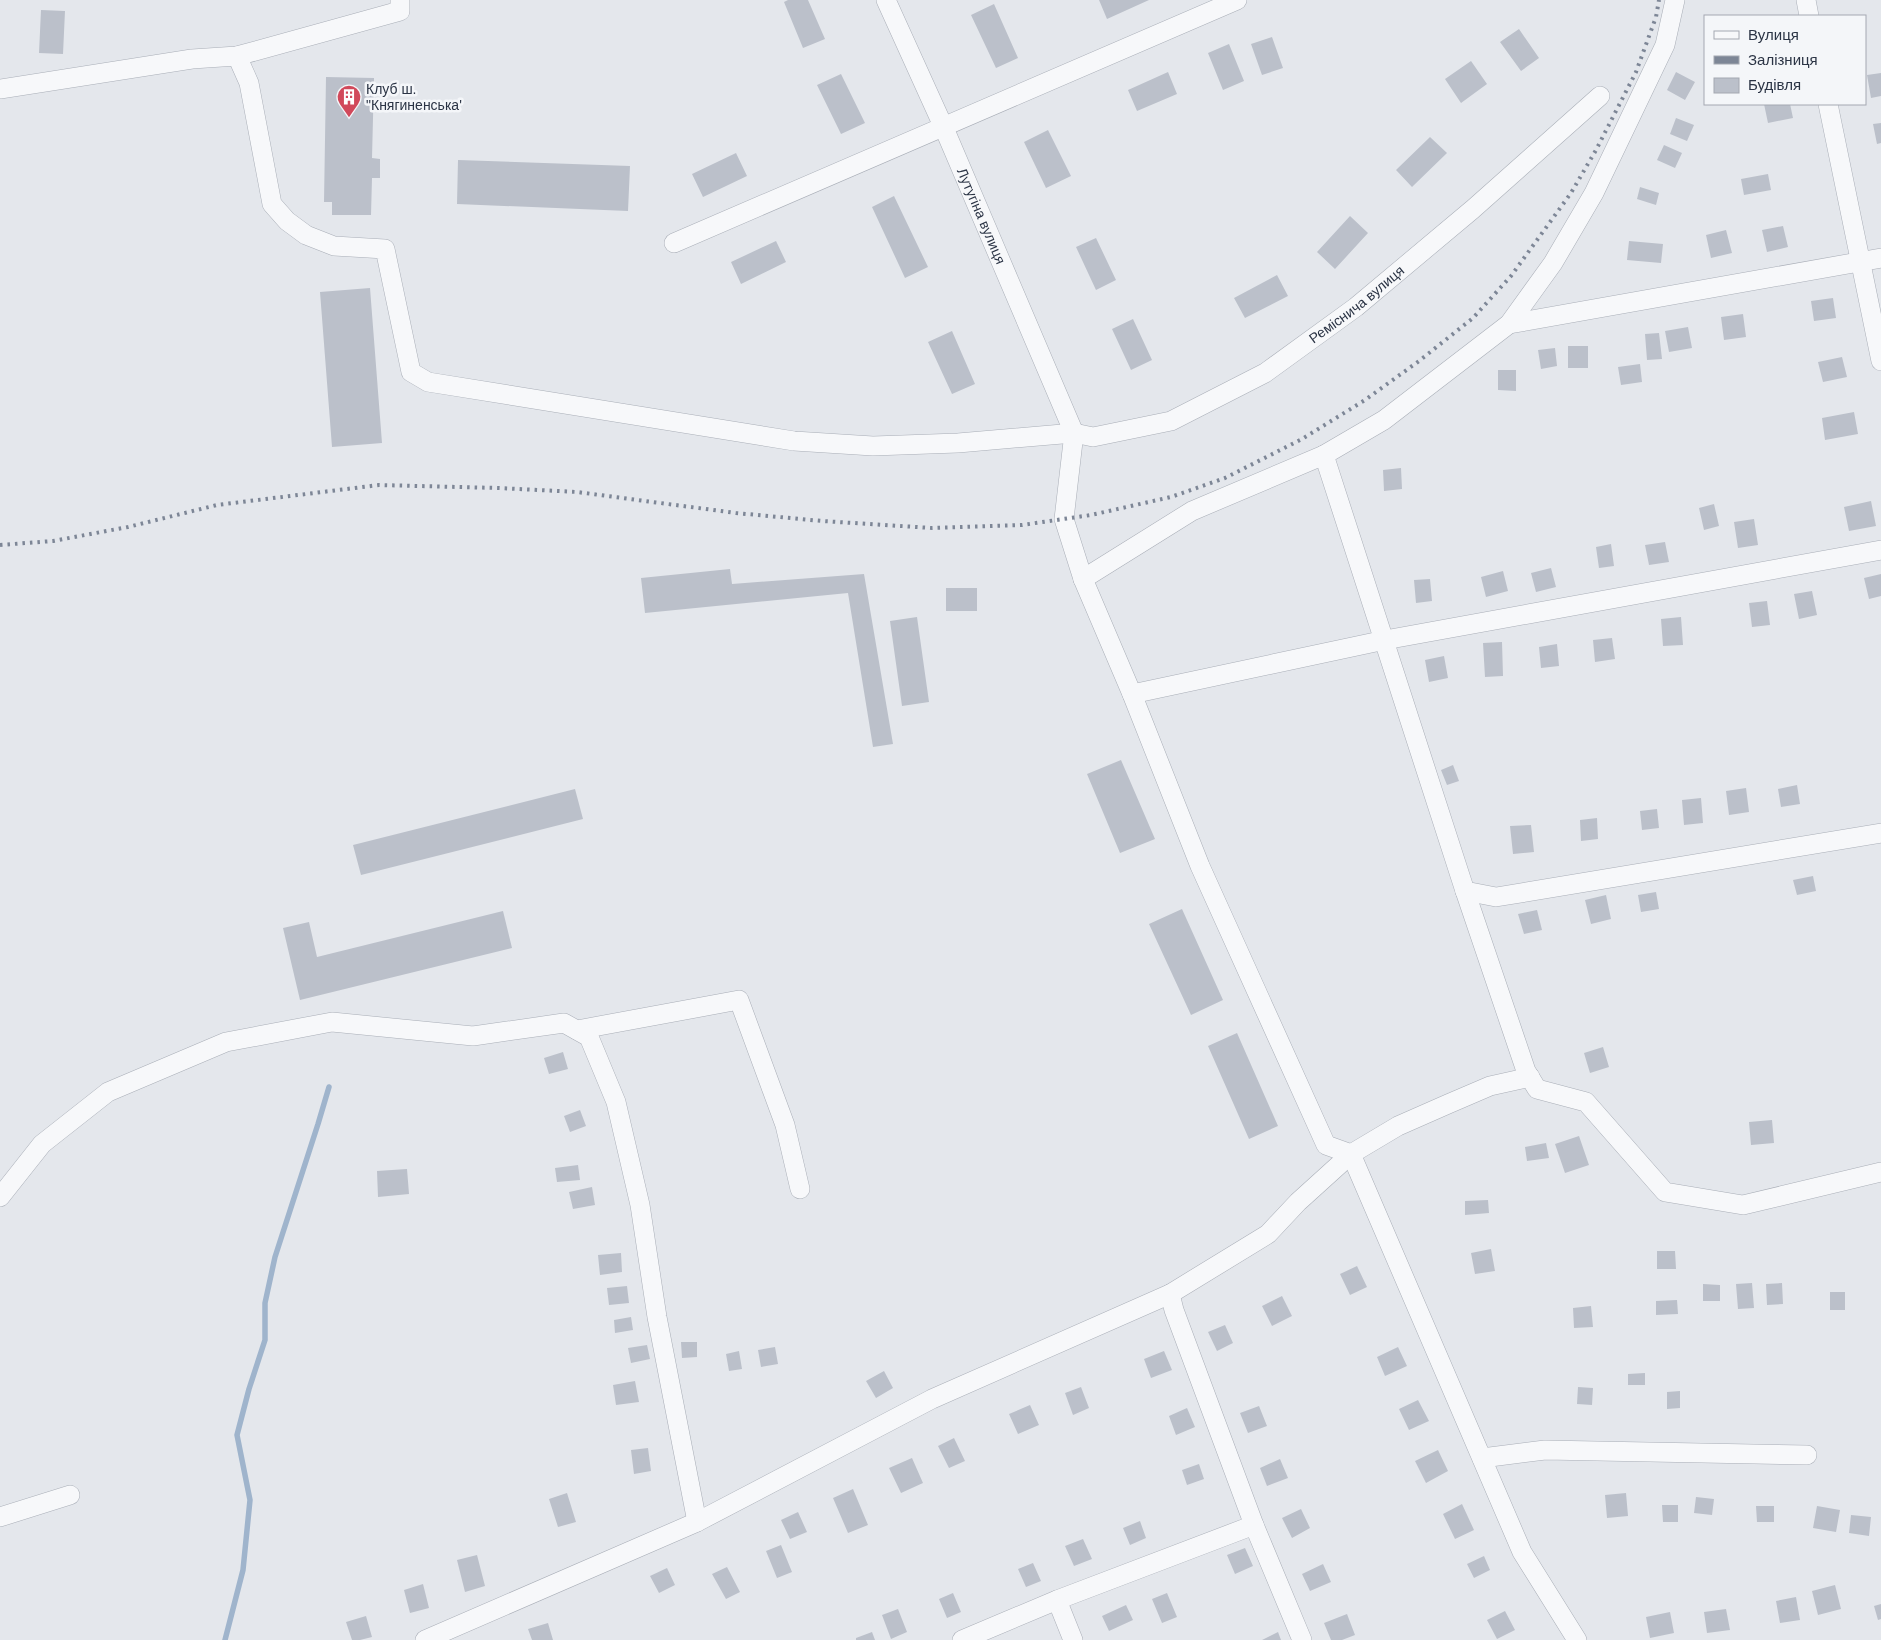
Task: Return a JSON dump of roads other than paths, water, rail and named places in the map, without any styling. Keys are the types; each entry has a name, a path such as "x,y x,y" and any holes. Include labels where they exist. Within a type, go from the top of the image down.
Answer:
{"street":[{"name":"Лутугіна вулиця","path":"886,0 944,128 1074,433"},
{"path":"674,243 1238,0"},
{"path":"1083,579 1192,511 1324,455 1384,420 1509,324 1553,263 1594,193 1665,44 1675,0"},
{"path":"1806,0 1809,15"},
{"path":"0,89 192,59 237,56 400,5"},
{"name":"Реміснича вулиця","path":"237,56 249,83 272,204 287,221 306,235 334,246 385,248 410,372 428,382 794,441 883,446 958,443 1074,433 1093,436 1171,421 1265,373 1356,307 1473,209 1600,96"},
{"path":"1828,105 1881,361"},
{"path":"1509,324 1881,258"},
{"path":"1074,433 1064,519 1083,579 1132,694 1200,866 1326,1145 1351,1154 1522,1552 1577,1640"},
{"path":"1324,455 1523,1062 1537,1089 1586,1102 1665,1192 1743,1204 1881,1172"},
{"path":"1132,694 1385,640 1881,550"},
{"path":"1466,891 1496,897 1881,832"},
{"path":"577,1030 739,1000 785,1125 800,1189"},
{"path":"0,1198 42,1144 108,1092 226,1042 332,1022 473,1036 564,1023 589,1037 616,1102 640,1205 657,1317 698,1522"},
{"path":"425,1640 698,1522 932,1400 1170,1294 1268,1234 1298,1202 1351,1154 1398,1126 1448,1104 1490,1086 1530,1077"},
{"path":"1170,1294 1174,1310 1254,1524 1302,1640"},
{"path":"1482,1458 1545,1450 1807,1455"},
{"path":"0,1517 70,1495"},
{"path":"962,1640 1057,1600 1254,1524"},
{"path":"1057,1600 1073,1640"}],"waterway":[{"path":"225,1640 243,1570 250,1500 237,1435 265,1340 265,1303 275,1257 329,1087"}],"railway":[{"path":"0,545 53,541 128,527 217,505 379,485 577,492 736,513 932,528 1022,525 1091,515 1171,497 1225,478 1302,439 1365,400 1419,361 1473,318 1511,276 1571,193 1596,150 1636,72 1656,17 1659,0"}],"place":[{"name":"Клуб ш. \"Княгиненська'","path":"349,118"}]}
